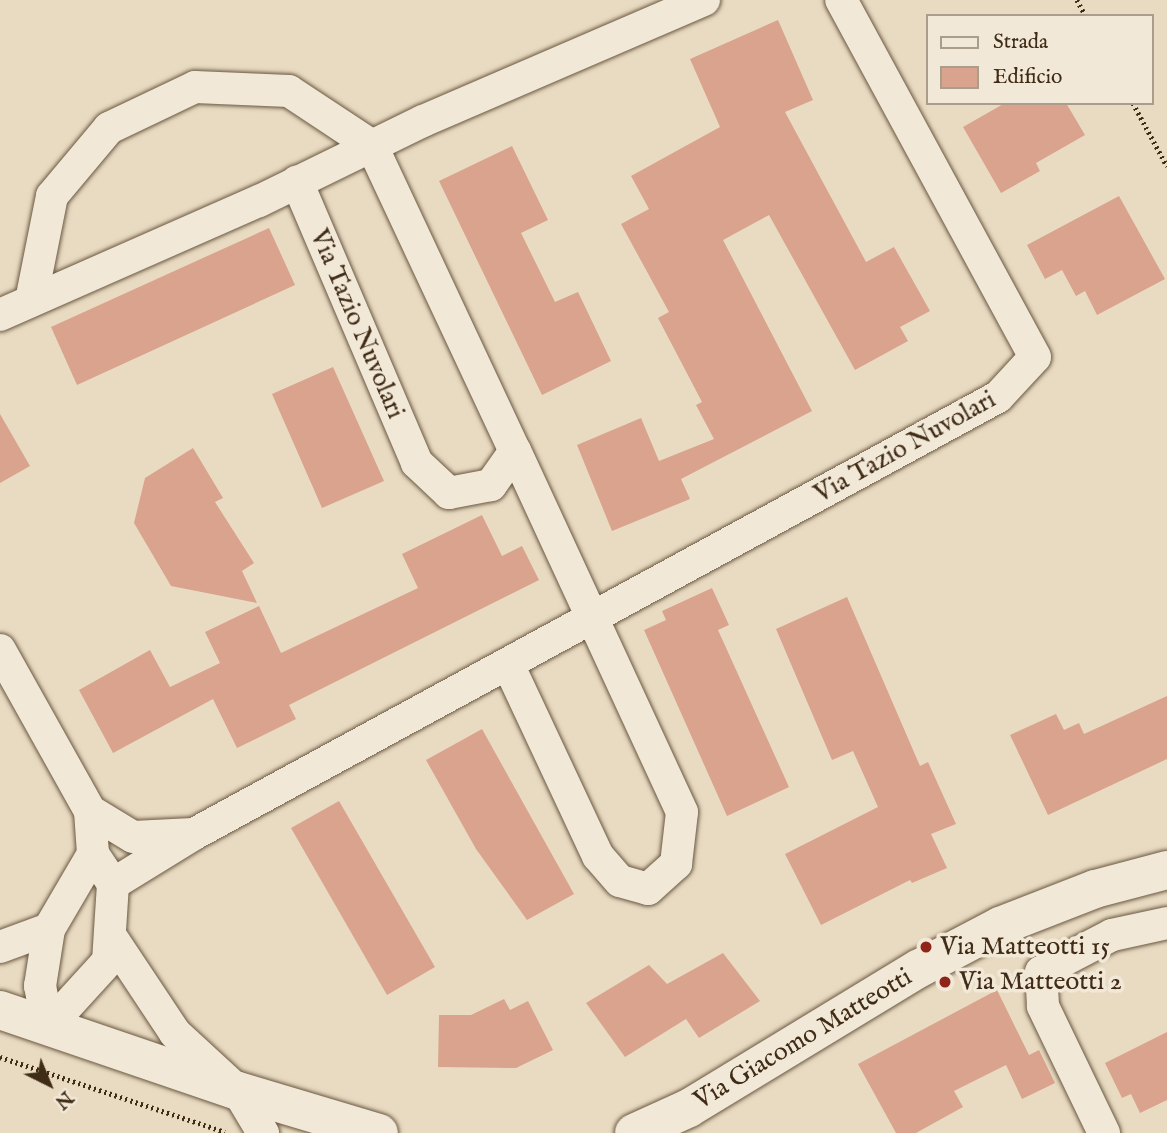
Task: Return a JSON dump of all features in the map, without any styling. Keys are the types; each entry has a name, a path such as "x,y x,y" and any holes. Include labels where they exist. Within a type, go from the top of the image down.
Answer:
{"street":[{"path":"0,315 372,146 704,0"},
{"name":"Via Tazio Nuvolari","path":"113,884 194,834 998,397 1035,357 841,0"},
{"path":"31,301 52,196 109,128 195,87 289,91 372,146 682,812 676,864 648,889 620,881 598,856 508,664"},
{"name":"Via Tazio Nuvolari","path":"297,182 416,463 449,493 491,485 515,451"},
{"path":"0,650 90,811 93,854 113,884 108,961 48,1027"},
{"path":"90,811 133,837 194,834"},
{"path":"48,1027 40,986 49,929 93,854"},
{"name":"Via Giacomo Matteotti","path":"634,1133 689,1108 918,969 988,932 1095,889 1167,870"},
{"path":"1095,889 1112,935"},
{"path":"1104,1133 1043,1006 1041,972 1112,935 1167,923"},
{"path":"0,947 49,929"},
{"path":"110,934 175,1033 238,1091 263,1133"},
{"path":"0,1010 238,1091 379,1133"}],"path":[{"path":"1134,105 1167,166"},
{"path":"0,1057 226,1133"}],"building":[{"path":"778,20 813,100 785,112 866,262 894,247 930,311 900,327 908,341 855,370 769,215 723,240 812,411 681,479 690,499 612,531 577,445 641,418 659,461 714,439 696,405 702,402 658,318 669,312 621,224 649,209 631,176 720,127 690,59"},
{"path":"1002,105 1067,105 1085,135 1036,163 1040,171 1001,193 963,127"},
{"path":"512,146 548,220 521,233 555,302 578,292 611,361 542,395 439,181"},
{"path":"1119,196 1165,279 1097,315 1085,291 1076,296 1062,270 1045,279 1027,245"},
{"path":"269,228 295,285 77,385 51,327"},
{"path":"333,367 384,481 322,508 272,394"},
{"path":"0,414 30,466 0,483"},
{"path":"193,448 223,498 215,502 254,563 242,571 257,603 171,586 134,523 145,478"},
{"path":"482,515 502,556 522,546 539,580 289,705 296,719 237,748 213,699 113,753 79,690 150,650 170,687 220,663 205,632 259,606 281,653 418,588 402,554"},
{"path":"712,588 729,625 718,630 789,787 727,816 644,630 666,620 662,611"},
{"path":"847,597 920,766 928,762 956,824 931,834 947,868 912,883 910,880 821,925 785,854 878,807 853,751 832,760 776,629"},
{"path":"1167,696 1167,759 1048,815 1010,735 1056,714 1064,730 1079,723 1084,734"},
{"path":"482,729 574,894 527,920 476,849 426,760"},
{"path":"339,801 435,967 387,995 291,828"},
{"path":"723,953 760,1001 699,1038 686,1019 625,1057 586,1003 649,965 667,984"},
{"path":"997,990 1029,1055 1039,1050 1055,1083 1022,1099 1006,1065 954,1091 963,1107 916,1133 896,1133 858,1064"},
{"path":"504,999 510,1010 528,1001 553,1050 516,1068 438,1067 439,1015 471,1015"},
{"path":"1167,1032 1167,1100 1140,1113 1131,1094 1122,1098 1105,1063"}],"place":[{"name":"Via Matteotti 15","path":"926,947"},
{"name":"Via Matteotti 2","path":"945,982"}]}
